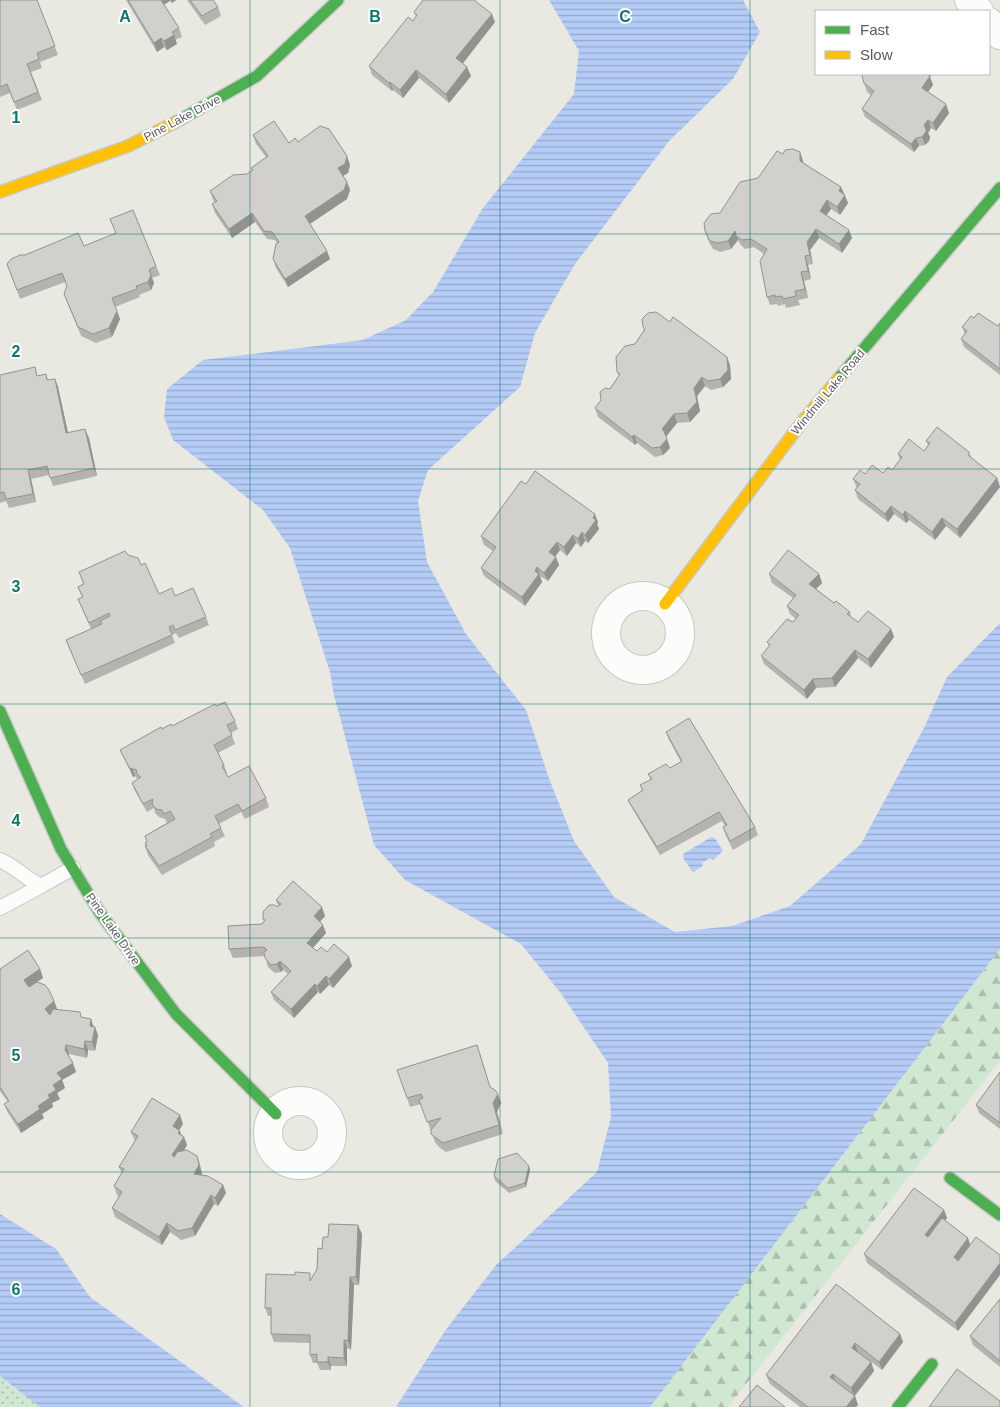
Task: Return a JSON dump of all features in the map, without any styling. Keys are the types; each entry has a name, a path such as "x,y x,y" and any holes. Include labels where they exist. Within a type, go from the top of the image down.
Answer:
{"street":[{"name":"Pine Lake Drive","path":"0,192 128,146 178,121 258,76 338,0"},
{"path":"969,0 978,10"},
{"path":"990,23 1000,35"},
{"name":"Windmill Lake Road","path":"666,604 802,422 1000,188"},
{"name":"Pine Lake Drive","path":"0,711 61,849 100,913 176,1014 276,1114"},
{"path":"950,1178 1000,1216"},
{"path":"898,1407 932,1364"}],"lane":[{"path":"0,748 13,740"},
{"path":"0,860 12,865 29,880 41,886"},
{"path":"0,908 73,868"}],"green space":[{"path":"1000,949 1000,1061 728,1407 650,1407"},
{"path":"0,1376 40,1407 0,1407"}],"water":[{"path":"549,0 743,0 760,32 733,79 669,141 575,264 535,333 520,387 428,470 418,501 427,562 466,634 526,710 550,781 574,841 614,897 675,932 732,926 790,906 861,844 924,728 947,677 1000,623 1000,949 650,1407 396,1407 447,1328 497,1264 597,1172 611,1117 608,1063 560,992 521,944 405,880 374,845 334,695 330,672 290,548 263,510 173,440 164,417 167,389 203,360 363,340 406,320 433,292 483,208 574,94 579,51"},
{"path":"711,837 715,838 723,851 713,860 710,858 702,863 703,866 693,872 683,858 683,854"},
{"path":"0,1214 56,1249 90,1297 244,1407 40,1407 0,1376"}],"building":[{"path":"0,0 37,0 55,46 37,53 39,59 27,64 38,92 14,102 7,84 0,87"},
{"path":"128,0 161,0 179,28 172,32 174,35 164,41 161,38 154,43"},
{"path":"190,0 213,0 218,7 202,16"},
{"path":"423,0 474,0 492,14 456,58 467,67 446,94 416,70 400,90 369,66 408,17 413,21 417,15 414,12"},
{"path":"928,75 930,76 922,88 946,104 933,123 928,120 924,125 926,132 922,137 916,138 911,144 862,109 874,91 864,83 862,76"},
{"path":"274,121 289,143 295,138 298,142 320,126 329,129 347,156 345,164 338,168 347,182 344,190 305,216 327,251 285,279 273,259 276,244 279,242 272,232 264,231 252,213 229,229 212,204 217,201 210,191 233,175 247,174 253,170 251,168 268,156 253,135"},
{"path":"793,149 800,152 800,161 841,187 839,191 845,195 837,207 827,200 820,211 849,230 839,244 816,229 807,242 810,255 805,256 808,271 801,272 805,289 795,291 796,296 783,299 782,296 775,297 775,295 767,297 760,261 767,249 751,239 742,240 736,236 735,231 728,241 717,243 710,241 705,231 704,223 711,214 720,213 740,182 758,178 777,151 783,154 785,150"},
{"path":"133,210 156,266 149,270 151,275 148,282 136,286 137,289 112,298 117,311 109,328 93,334 78,327 64,294 67,286 62,273 17,290 7,264 11,259 78,233 84,246 116,233 110,219"},
{"path":"656,312 670,322 673,317 727,357 728,370 720,379 708,381 702,377 694,388 697,402 687,413 674,414 662,429 667,439 660,447 652,448 634,435 632,437 595,408 601,400 600,392 605,388 610,389 620,374 617,372 616,357 625,346 635,344 645,329 642,319 648,313"},
{"path":"978,313 998,326 1000,323 1000,369 961,339 967,331 962,327 971,316 974,318"},
{"path":"35,367 37,376 46,374 47,380 55,379 66,433 85,429 94,468 50,478 47,466 28,470 33,494 6,499 4,492 0,493 0,375"},
{"path":"937,427 969,452 969,456 997,478 957,529 942,518 932,532 905,511 903,515 891,506 885,514 855,490 860,484 853,479 860,470 865,474 872,465 883,473 888,467 892,470 902,457 898,454 909,439 924,451 930,443 926,441"},
{"path":"535,471 595,514 593,518 596,520 585,535 582,532 578,539 573,535 564,547 557,542 549,552 556,557 544,573 537,567 535,571 539,574 522,597 481,568 496,547 481,536 521,481 526,484"},
{"path":"788,550 819,574 809,584 834,603 836,601 850,612 847,614 858,622 868,611 891,629 868,659 855,650 832,678 813,679 804,690 761,656 770,645 767,642 787,619 793,622 799,615 787,606 796,595 769,574"},
{"path":"125,551 128,555 138,558 141,565 145,563 159,594 172,588 175,596 193,588 206,617 175,630 173,625 169,627 172,635 81,675 66,640 102,624 100,621 110,616 109,613 89,623 78,599 83,597 78,587 84,584 79,572"},
{"path":"225,702 235,721 227,725 232,735 214,745 224,765 222,766 228,777 249,766 266,798 242,811 238,804 215,816 221,828 210,834 212,837 159,866 145,846 147,846 145,843 147,842 145,836 175,819 170,811 164,814 162,810 156,809 152,804 153,799 143,804 132,783 141,777 137,774 136,769 130,769 120,750 161,727 162,729 171,724 172,726 215,704 216,706"},
{"path":"689,718 755,827 730,841 723,827 727,825 719,812 657,847 628,800 643,790 640,785 652,779 648,774 666,764 670,768 682,761 666,732"},
{"path":"293,881 322,907 314,916 323,925 307,943 317,951 321,947 327,952 334,944 349,957 329,979 326,976 317,986 315,984 291,1009 271,992 291,971 280,961 277,964 271,965 265,958 264,952 267,950 264,947 229,949 228,926 262,924 265,920 263,919 263,912 269,905 277,907 281,904 276,900"},
{"path":"28,950 40,969 24,980 29,987 37,982 45,985 49,990 54,1001 45,1009 50,1015 53,1009 80,1012 81,1017 91,1019 90,1026 95,1027 92,1042 85,1041 84,1049 66,1045 65,1050 73,1063 57,1073 62,1079 53,1085 56,1090 48,1095 50,1098 38,1106 40,1109 18,1124 4,1104 9,1101 0,1087 0,969"},
{"path":"477,1045 490,1087 498,1094 493,1103 499,1125 443,1143 431,1134 431,1130 441,1118 427,1122 419,1100 423,1098 421,1094 407,1098 397,1070"},
{"path":"1000,1072 1000,1123 976,1105"},
{"path":"152,1098 180,1115 173,1126 184,1137 172,1155 174,1157 177,1152 187,1150 197,1156 199,1165 194,1174 208,1176 223,1185 215,1198 211,1195 192,1228 178,1231 167,1223 159,1237 112,1208 122,1192 114,1186 124,1169 119,1167 138,1136 131,1132"},
{"path":"517,1153 529,1166 525,1183 508,1188 494,1176 498,1159"},
{"path":"914,1188 944,1210 925,1235 928,1237 942,1218 968,1238 954,1257 958,1261 976,1237 1000,1255 1000,1263 955,1323 864,1254"},
{"path":"329,1224 358,1225 356,1277 350,1277 348,1341 344,1340 344,1358 328,1357 328,1362 317,1362 317,1354 310,1355 310,1335 271,1334 271,1308 265,1308 266,1274 295,1275 295,1272 310,1273 310,1281 317,1269 318,1248 322,1249 323,1237 328,1237"},
{"path":"836,1284 900,1334 879,1362 855,1343 852,1348 871,1362 851,1388 833,1374 830,1377 855,1396 846,1407 808,1407 766,1375"},
{"path":"1000,1299 1000,1361 970,1336"},
{"path":"957,1369 1000,1401 1000,1407 929,1407"},
{"path":"757,1385 785,1407 739,1407"}],"traffic: fast":[{"path":"176,122 257,76 338,0"},
{"path":"838,379 1000,188"},
{"path":"0,711 61,849 100,913 176,1014 276,1114"},
{"path":"950,1178 1000,1215"},
{"path":"898,1407 932,1364"}],"traffic: slow":[{"path":"0,192 128,146 176,122"},
{"path":"665,604 802,422 838,379"}]}
